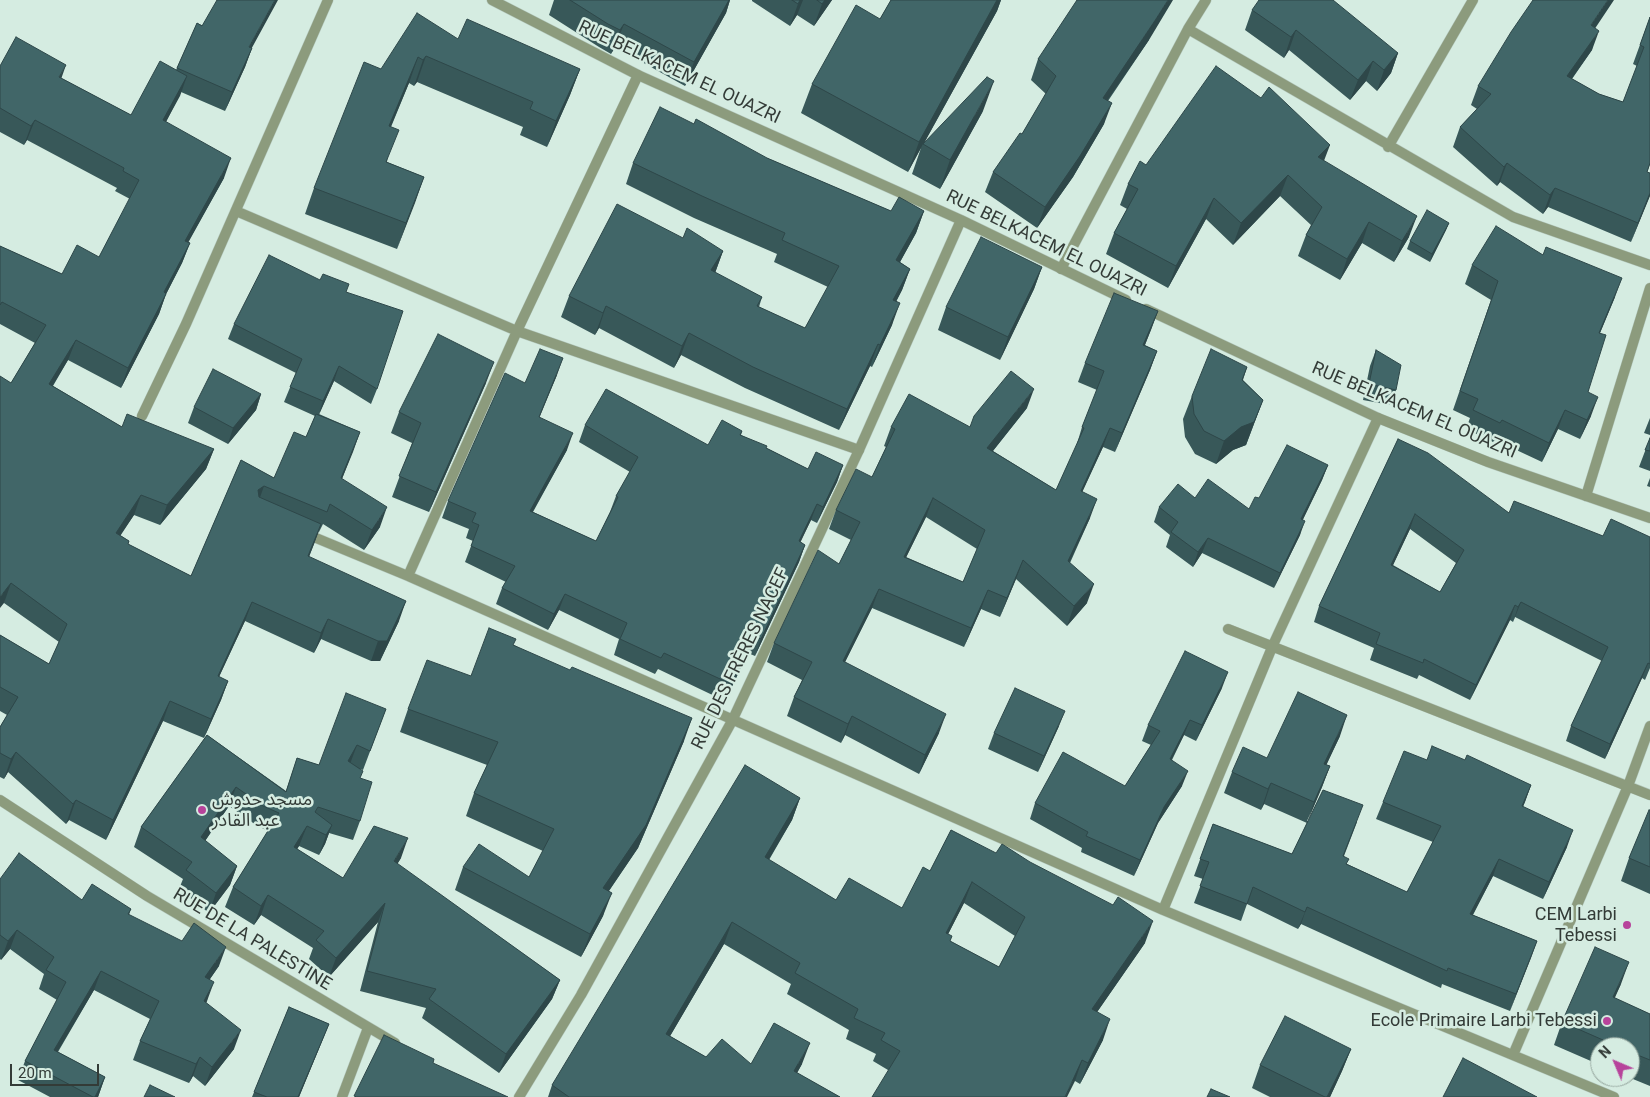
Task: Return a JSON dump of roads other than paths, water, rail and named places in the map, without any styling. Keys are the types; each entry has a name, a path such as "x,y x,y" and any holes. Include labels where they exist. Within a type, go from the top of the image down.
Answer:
{"street":[{"path":"142,416 236,211 328,0"},
{"name":"RUE BELKACEM EL OUAZRI","path":"492,0 638,75 961,220 1378,418 1488,462 1650,518"},
{"path":"1061,269 1188,30 1206,0"},
{"path":"1388,147 1473,0"},
{"path":"1188,30 1388,147 1513,217 1650,265"},
{"path":"408,576 517,331 638,75"},
{"path":"236,211 517,331 859,450"},
{"name":"RUE DES FRÈRES NACEF","path":"520,1097 581,995 732,721 859,450 961,220"},
{"path":"1586,496 1650,288"},
{"path":"1163,910 1273,645 1378,418"},
{"path":"292,528 408,576 732,721 1163,910 1614,1097"},
{"path":"1228,629 1273,645 1650,795"},
{"path":"1513,1055 1628,786 1650,726"},
{"name":"RUE DE LA PALESTINE","path":"0,800 147,896 368,1028 402,1046"},
{"path":"342,1097 368,1028"}],"place":[{"name":"مسجد حدوش عبد القادر","path":"202,810"},
{"name":"CEM Larbi Tebessi","path":"1627,925"},
{"name":"Ecole Primaire Larbi Tebessi","path":"1607,1021"}]}
